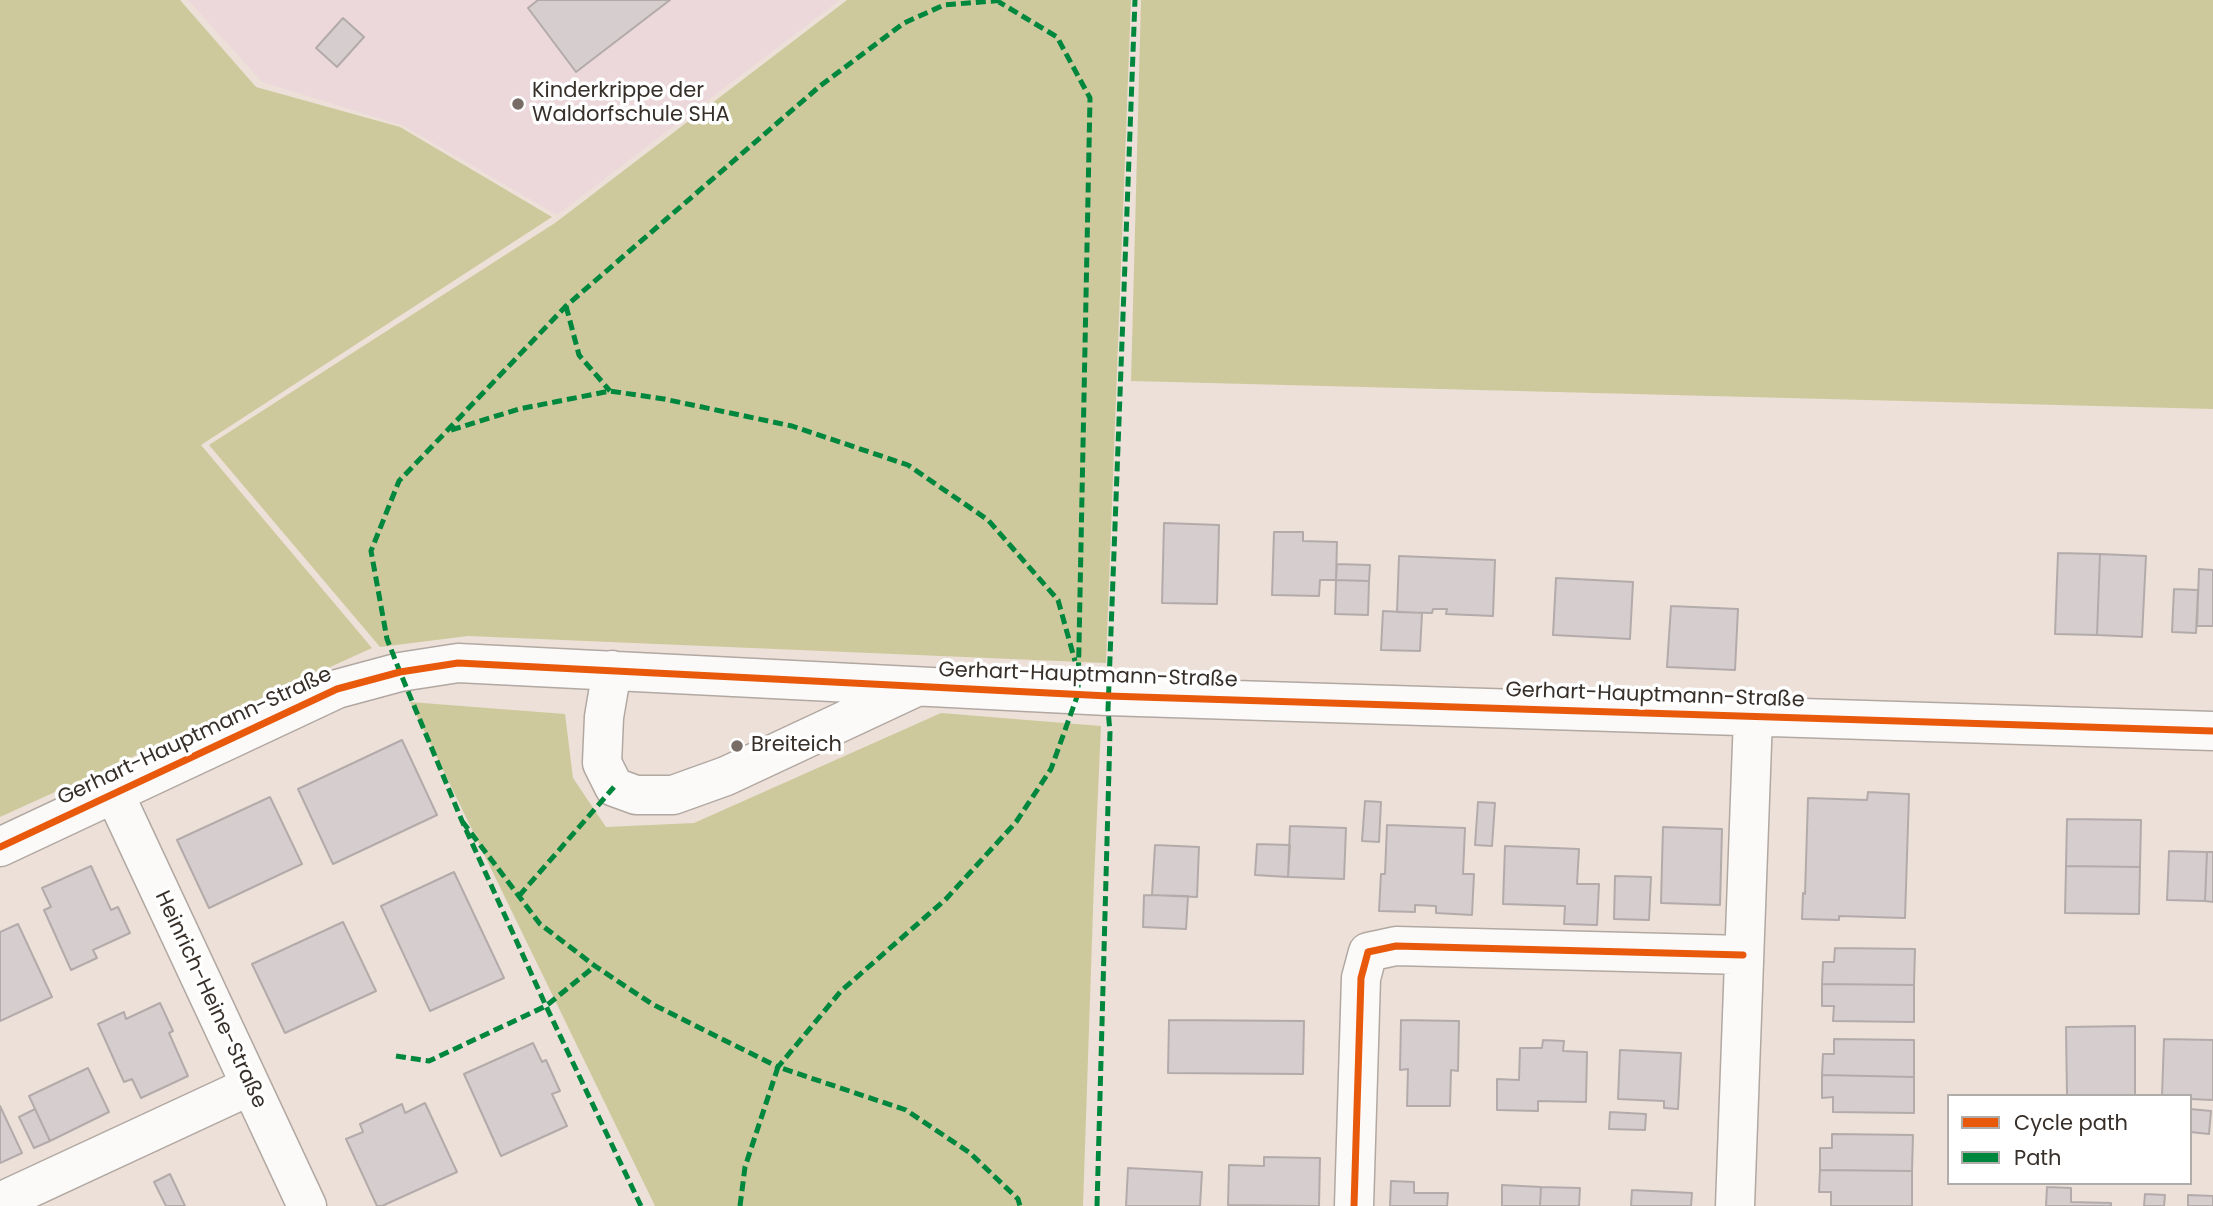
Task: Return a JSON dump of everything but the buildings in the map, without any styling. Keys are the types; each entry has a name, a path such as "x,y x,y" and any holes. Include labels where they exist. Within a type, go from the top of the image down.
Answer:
{"street":[{"name":"Gerhart-Hauptmann-Straße","path":"0,847 337,689 400,671 458,663 1108,696 2213,731"},
{"path":"612,670 604,716 602,763 614,787 636,795 673,795 726,776 917,686"},
{"path":"1735,1206 1753,717"},
{"name":"Heinrich-Heine-Straße","path":"114,793 307,1206"},
{"path":"1354,1206 1361,978 1368,952 1396,946 1743,955"},
{"path":"0,1202 250,1086"}],"shaded area":[{"path":"0,0 180,0 256,87 400,127 552,217 201,445 372,648 0,817"},
{"name":"Kinderkrippe der Waldorfschule SHA","path":"188,0 840,0 557,215 404,126 262,82"},
{"path":"847,0 1131,0 1106,663 468,636 380,647 209,445 555,223"},
{"path":"1141,0 2213,0 2213,409 1131,381"},
{"path":"410,702 565,714 573,778 606,827 694,823 941,713 1101,726 1083,1206 655,1206"}],"marked path":[{"path":"641,1206 462,821 400,672 387,639 371,551 399,481 566,306 820,86 904,23 944,5 1005,0"},
{"path":"1097,1206 1110,732 1108,710 1135,0"},
{"path":"462,821 540,924 595,966 652,1004 778,1067 841,991 946,899 1016,822 1051,769 1078,694 1090,98 1057,37 999,2"},
{"path":"566,306 579,355 610,391"},
{"path":"451,430 519,409 610,391 664,399 792,426 908,465 988,520 1058,600 1075,661"},
{"path":"519,896 614,787"},
{"path":"396,1056 429,1061 546,1006 595,966"},
{"path":"740,1206 745,1167 778,1067 906,1110 970,1153 1018,1199 1020,1206"}],"cycle path":[{"path":"0,847 337,689 400,672 458,663 1108,696 2213,731"},
{"path":"1354,1206 1361,978 1368,952 1396,946 1743,955"}],"place":[{"name":"Kinderkrippe der Waldorfschule SHA","path":"518,104"},
{"name":"Breiteich","path":"737,746"}]}
